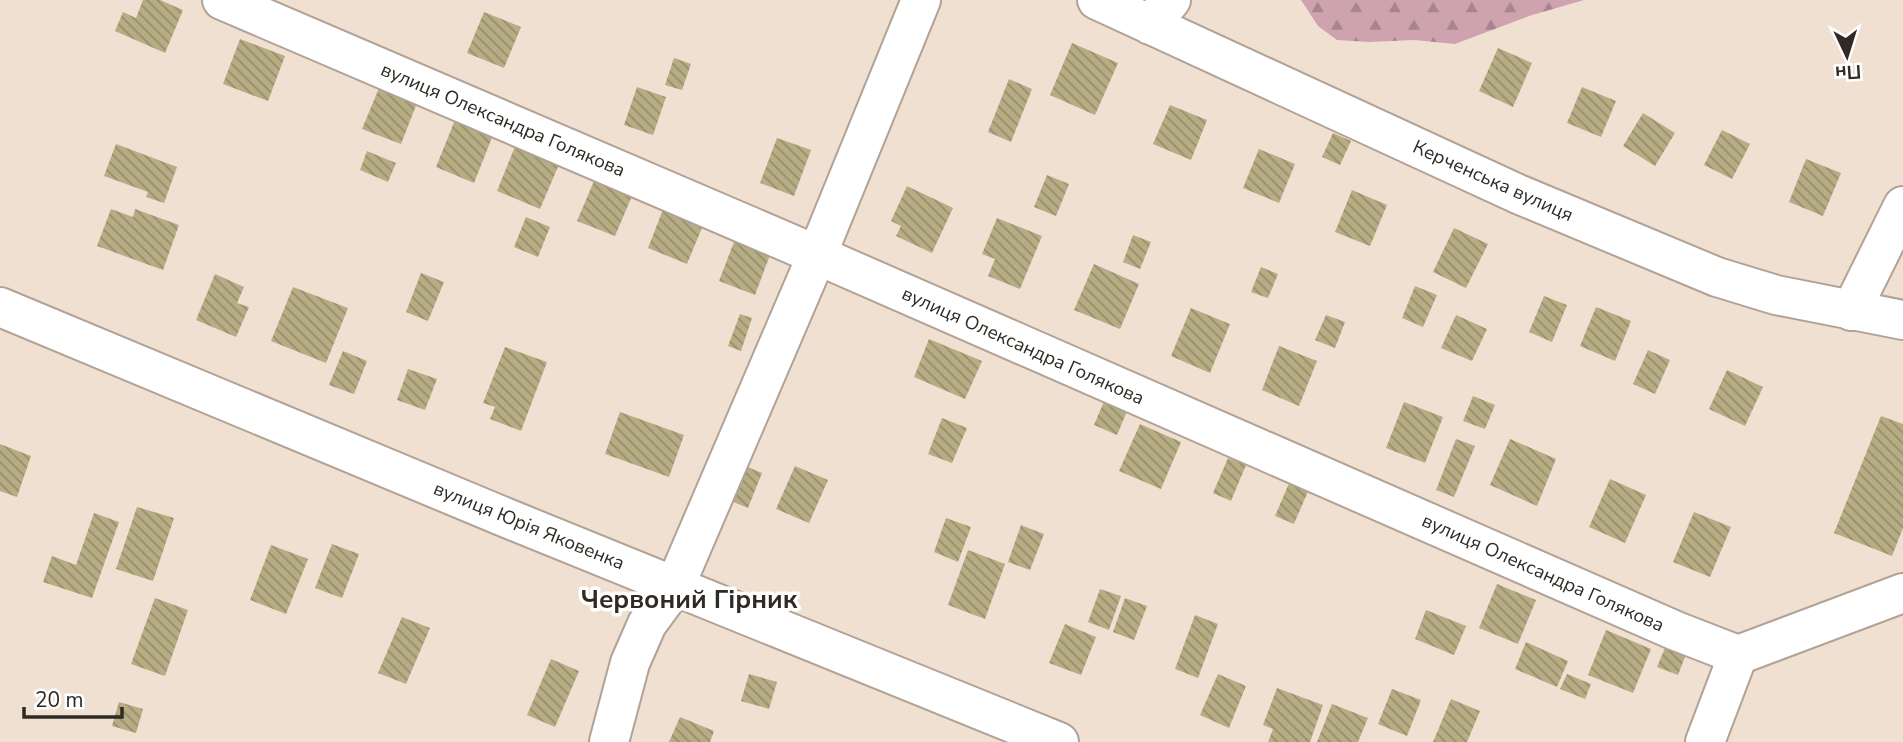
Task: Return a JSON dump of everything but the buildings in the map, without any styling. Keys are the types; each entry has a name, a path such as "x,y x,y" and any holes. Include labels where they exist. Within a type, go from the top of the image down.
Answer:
{"street":[{"name":"вулиця Олександра Голякова","path":"222,0 817,255 1676,631 1738,655"},
{"path":"609,742 629,663 647,624 675,586 817,255 921,0"},
{"name":"Керченська вулиця","path":"1097,0 1160,13 1518,194 1717,277 1776,295 1903,320"},
{"path":"1851,311 1903,206"},
{"name":"вулиця Юрія Яковенка","path":"0,307 509,519 1059,742"},
{"path":"1705,742 1738,655 1903,593"}],"green space":[{"path":"1301,0 1584,0 1529,16 1455,44 1414,40 1337,40 1318,26"}],"district":[{"name":"Червоний Гірник","path":"689,599"}]}
